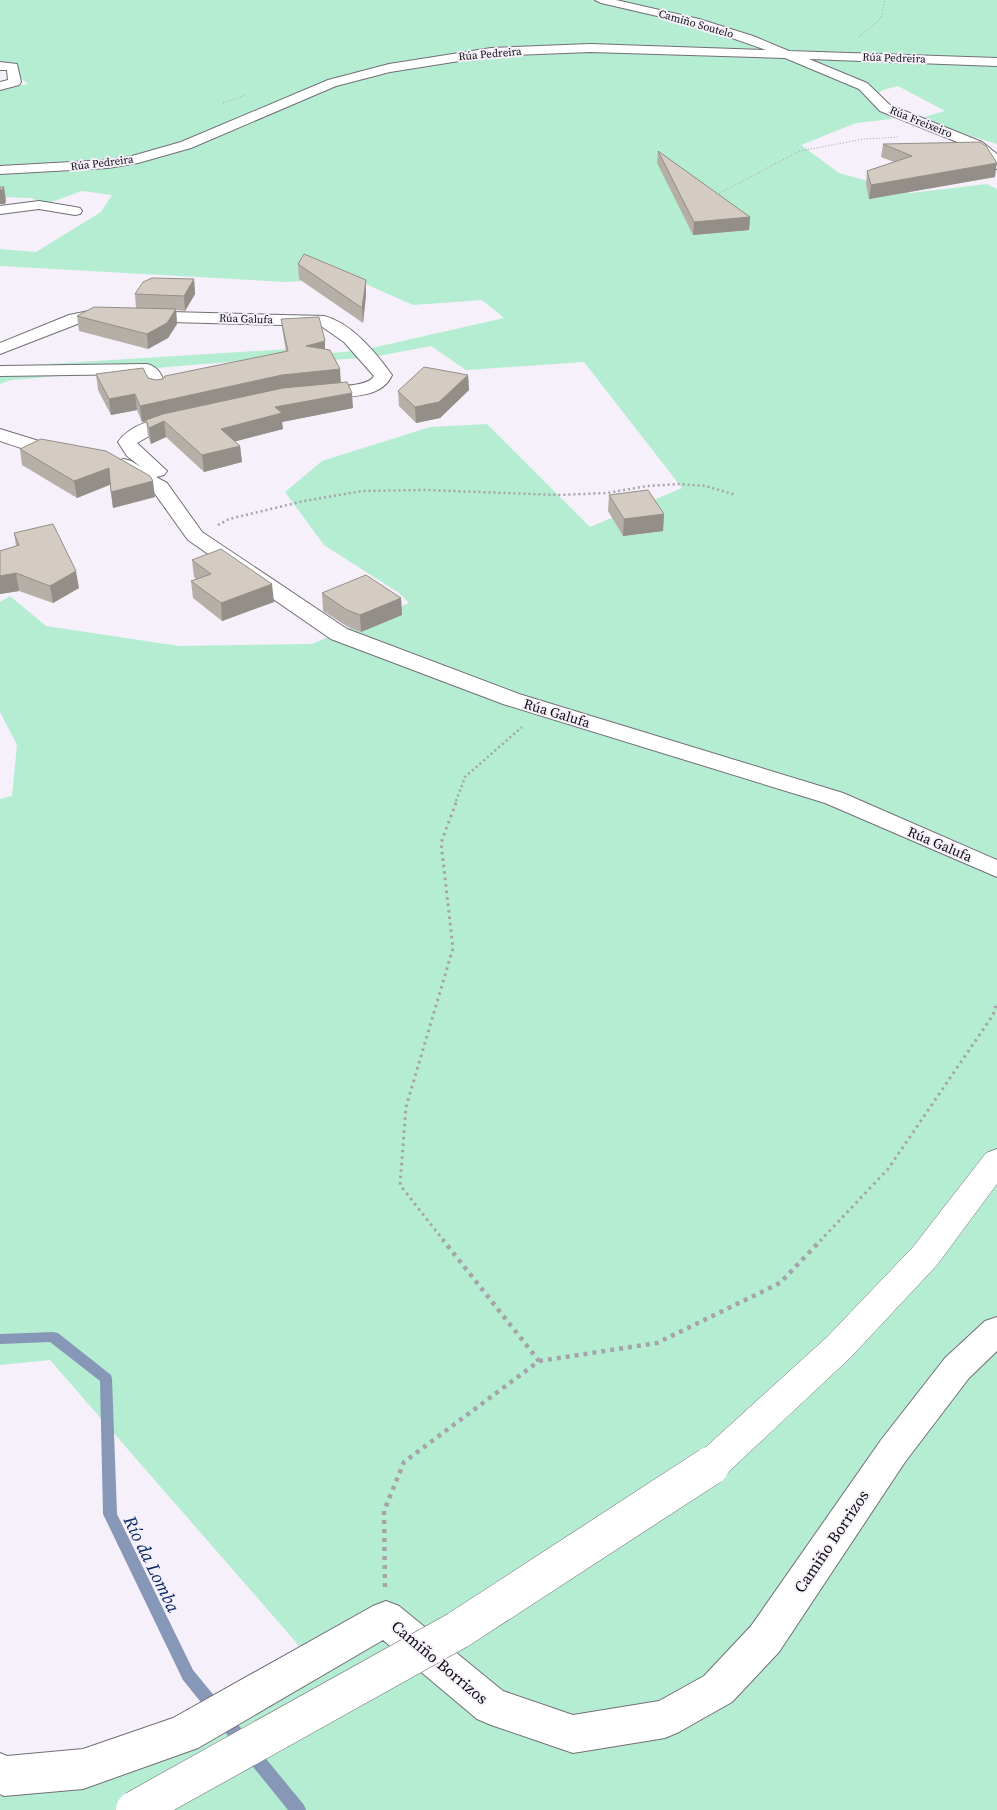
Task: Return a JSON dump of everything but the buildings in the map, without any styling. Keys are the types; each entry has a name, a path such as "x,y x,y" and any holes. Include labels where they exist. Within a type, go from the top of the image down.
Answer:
{"highway":[{"path":"136,1810 458,1630 710,1466 839,1347 925,1256 997,1161"}],"street":[{"name":"Camiño Soutelo","path":"601,0 695,21 789,55"},
{"name":"Rúa Pedreira","path":"0,170 108,164 132,160 186,145 332,83 389,68 491,52 590,48 997,62"},
{"name":"Rúa Freixeiro","path":"789,55 863,86 885,108 977,145 994,158 997,165"},
{"path":"0,66 13,67 15,82 0,86"},
{"name":"Rúa Freixeiro","path":"948,148 977,145"},
{"path":"0,210 39,205 75,211"},
{"name":"Rúa Galufa","path":"0,349 75,319 94,316 119,314 324,321 337,328 359,345 383,375 380,382 366,389 303,394"},
{"path":"0,371 146,369 153,375 158,389"},
{"name":"Rúa Galufa","path":"160,487 163,476 134,452 127,442 137,432 159,424 198,415"},
{"name":"Rúa Galufa","path":"0,436 35,446 120,462 160,487 196,536 338,634 511,699 834,798 997,869"},
{"name":"Camiño Borrizos","path":"0,1772 4,1776 83,1769 184,1734 386,1618 491,1706 574,1734 665,1719 718,1689 765,1639 893,1451 957,1368 997,1330"}],"path":[{"path":"820,56 859,38 881,18 885,0"},
{"path":"710,201 714,195 800,151 881,137 906,138 948,148"},
{"path":"196,536 229,519 304,501 362,491 427,490 558,495 607,493 647,486 679,484 706,486 736,495"},
{"path":"539,1360 400,1185 406,1107 453,948 440,843 465,777 543,709"},
{"path":"386,1618 384,1511 404,1462 539,1360 657,1343 780,1283 888,1169 993,1015 997,1002"}],"green space":[{"path":"0,0 997,0 997,144 951,130 924,117 945,111 898,86 883,90 874,97 892,119 856,123 801,145 839,173 911,193 987,184 997,189 997,1810 0,1810 0,1773 83,1769 308,1656 50,1360 0,1365 0,799 12,796 17,745 0,712 0,602 10,596 46,626 179,646 312,644 409,603 399,593 324,545 285,492 322,461 430,427 487,424 590,527 682,488 584,362 466,370 431,346 368,358 306,361 265,359 11,380 0,384 0,367 288,349 301,356 363,350 504,318 482,300 413,305 352,278 286,282 0,266 0,249 36,252 101,212 112,195 82,191 46,204 31,198 0,197 0,88 28,84 0,61"}],"waterway":[{"name":"Río da Lomba","path":"0,1339 53,1337 106,1379 110,1514 188,1675 298,1810"}]}
